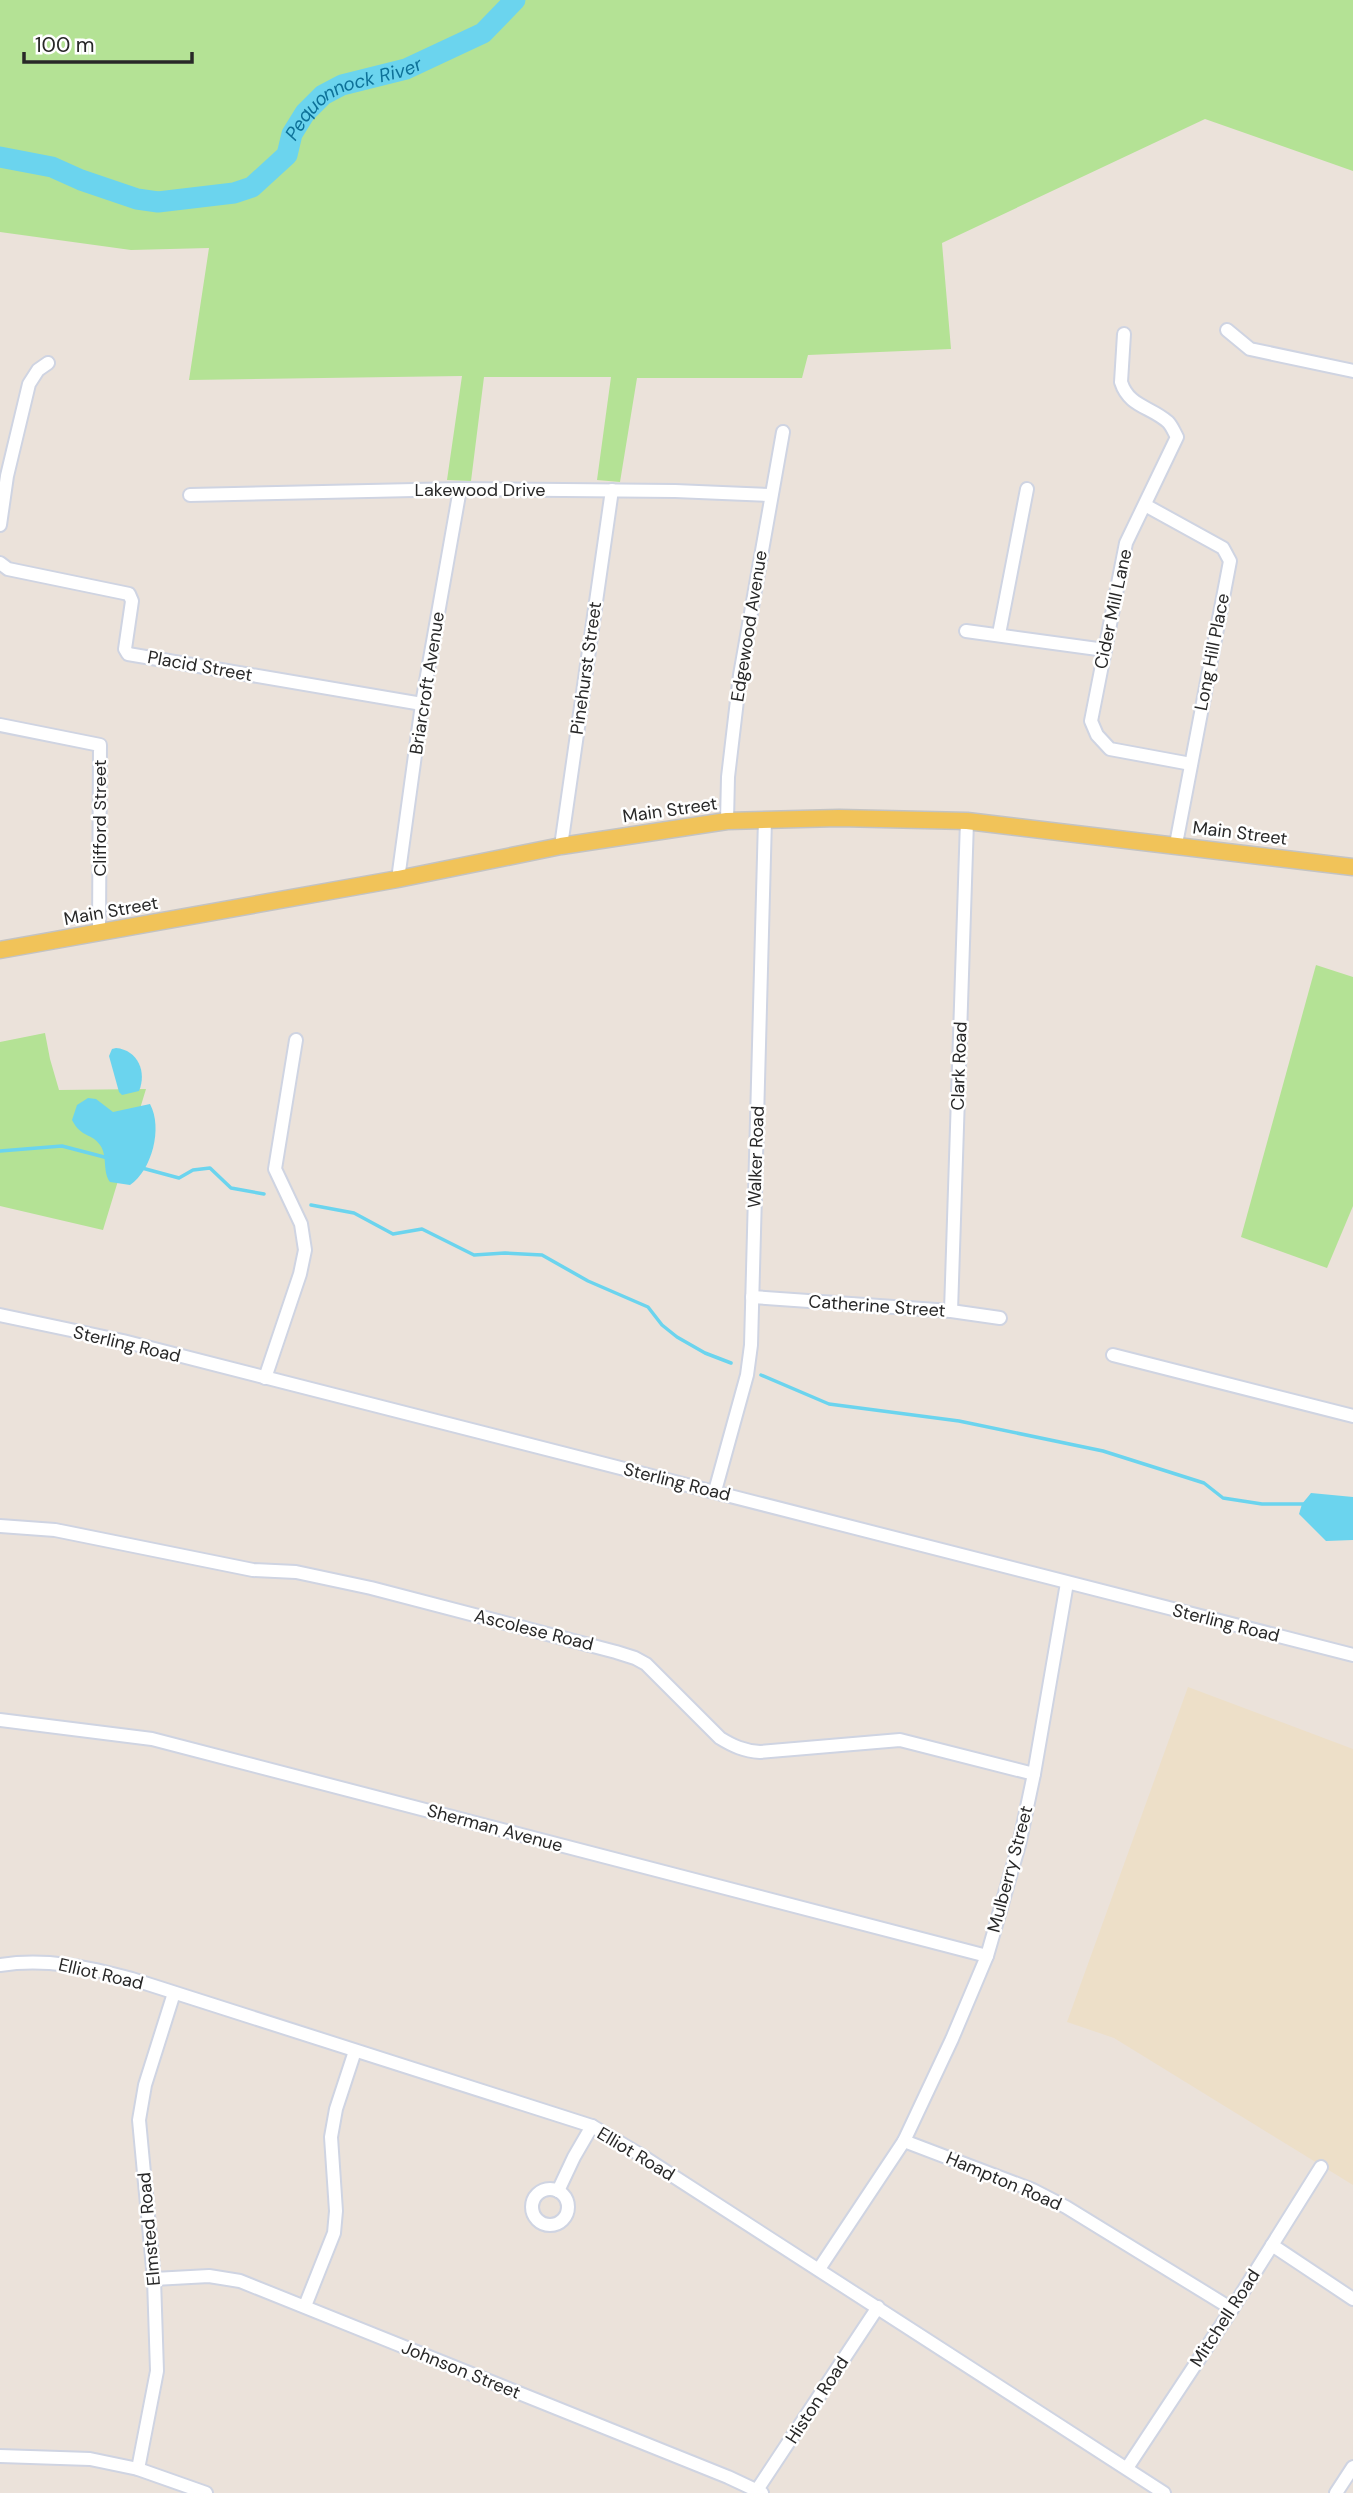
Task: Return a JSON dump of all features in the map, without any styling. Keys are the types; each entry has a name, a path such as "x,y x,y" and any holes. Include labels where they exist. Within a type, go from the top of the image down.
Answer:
{"main road":[{"name":"Main Street","path":"0,950 561,846 727,821 839,818 967,821 1353,867"}],"street":[{"path":"1227,330 1250,348 1353,371"},
{"name":"Cider Mill Lane","path":"1124,334 1121,382 1123,389 1128,398 1170,423 1177,437 1126,543 1091,721 1097,735 1110,749 1191,764"},
{"path":"0,525 7,476 29,384 38,370 48,363"},
{"name":"Edgewood Avenue","path":"727,821 732,733 770,495 783,432"},
{"name":"Lakewood Drive","path":"190,495 460,489 770,495"},
{"name":"Briarcroft Avenue","path":"397,878 422,704 460,489"},
{"path":"999,634 1027,489"},
{"name":"Pinehurst Street","path":"561,846 612,490"},
{"name":"Long Hill Place","path":"1145,505 1223,548 1230,561 1176,845"},
{"name":"Placid Street","path":"0,563 8,569 129,594 132,601 125,649 128,654 422,704"},
{"path":"966,631 1105,650"},
{"name":"Clifford Street","path":"0,725 100,745 99,932"},
{"name":"Walker Road","path":"715,1491 747,1375 752,1297 765,819"},
{"name":"Clark Road","path":"951,1311 967,821"},
{"path":"265,1378 300,1274 305,1250 301,1224 275,1169 296,1040"},
{"name":"Catherine Street","path":"752,1297 951,1311 1000,1318"},
{"name":"Sterling Road","path":"0,1315 122,1341 1353,1655"},
{"path":"1113,1355 1353,1416"},
{"name":"Ascolese Road","path":"0,1526 55,1530 253,1570 296,1572 371,1588 616,1652 646,1664 720,1738 733,1747 747,1751 900,1740 1034,1774"},
{"name":"Mulberry Street","path":"904,2141 987,1956 1019,1845 1067,1583"},
{"name":"Sherman Avenue","path":"0,1720 152,1738 987,1956"},
{"name":"Elliot Road","path":"0,1965 56,1962 97,1969 592,2126 1164,2493"},
{"name":"Elmsted Road","path":"138,2469 158,2371 154,2279 139,2120 145,2085 174,1993"},
{"path":"305,2306 334,2233 336,2211 331,2137 336,2109 355,2051"},
{"path":"558,2191 592,2126"},
{"path":"819,2270 904,2141"},
{"name":"Hampton Road","path":"904,2141 1033,2190 1066,2207 1232,2309"},
{"name":"Mitchell Road","path":"1126,2468 1232,2309 1321,2167"},
{"path":"1272,2245 1353,2299"},
{"name":"Johnson Street","path":"154,2279 209,2276 240,2281 758,2492"},
{"name":"Histon Road","path":"758,2492 878,2308"},
{"path":"0,2456 90,2459 138,2469 206,2493"},
{"path":"1336,2493 1353,2467"}],"shaded area":[{"path":"1188,1687 1353,1749 1353,2185 1114,2038 1067,2022"}],"green space":[{"path":"0,0 1353,0 1353,171 1205,119 942,243 951,349 808,355 802,378 637,378 620,482 597,480 611,377 484,377 471,481 447,480 462,376 189,380 209,248 131,250 0,232"},
{"path":"1316,965 1353,977 1353,1206 1327,1268 1241,1237"},
{"path":"45,1033 59,1090 146,1089 103,1230 0,1206 0,1042"}],"water":[{"path":"112,1049 130,1053 139,1063 142,1077 139,1091 122,1095 119,1092 109,1056"},
{"path":"88,1098 96,1099 113,1112 150,1104 155,1125 153,1148 144,1169 130,1185 110,1182 100,1145 79,1130 72,1120 77,1105"},
{"path":"1311,1493 1353,1497 1353,1540 1326,1541 1299,1514 1302,1504"}],"waterway":[{"name":"Pequonnock River","path":"0,157 52,167 137,199 158,202 234,193 252,187 287,155 292,134 305,113 323,95 342,85 406,69 483,33 515,0"},
{"path":"0,1151 62,1146 108,1158"},
{"path":"142,1168 179,1178 193,1170 210,1168 231,1188 264,1194"},
{"path":"311,1205 354,1213 393,1234 422,1229 474,1255 542,1255 588,1281 648,1307 662,1325 677,1337 705,1353 731,1363"},
{"path":"761,1375 829,1404 959,1421 1103,1451 1204,1483 1223,1498 1262,1504 1305,1504"}]}
